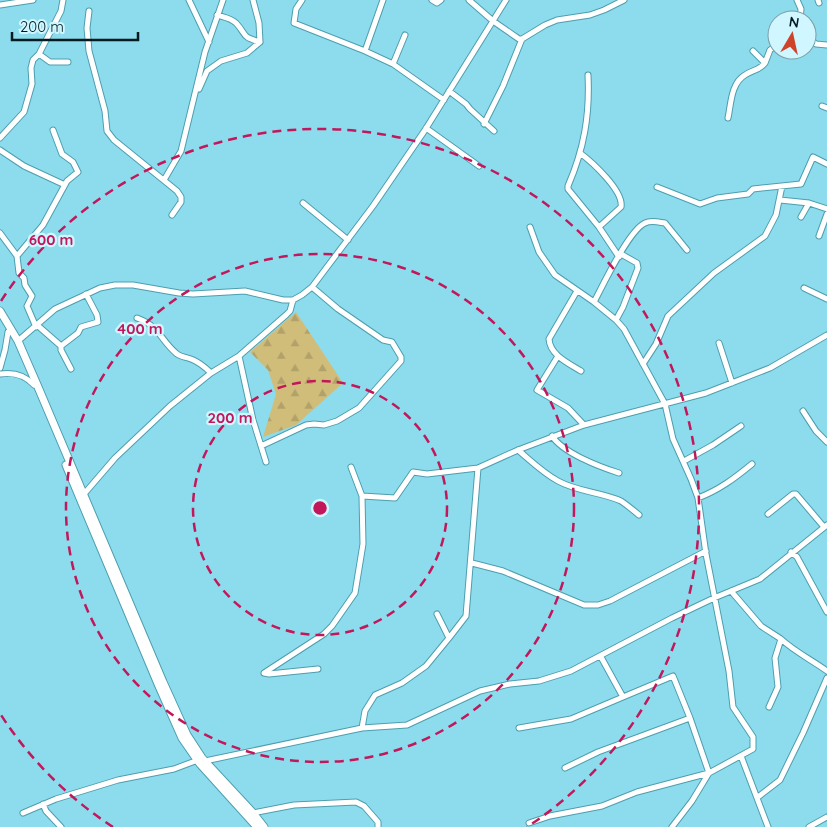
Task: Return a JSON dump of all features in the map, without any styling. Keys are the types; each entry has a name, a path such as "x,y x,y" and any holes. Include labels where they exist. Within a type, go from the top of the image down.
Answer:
{"main road":[{"path":"0,311 18,342 187,735 201,761 253,813 264,827"},
{"path":"0,319 19,351 34,384 182,738 257,827"}],"street":[{"path":"0,5 33,0"},
{"path":"0,138 24,112 32,84 31,68 33,60 39,54 61,11 64,0"},
{"path":"189,0 209,43"},
{"path":"164,180 181,151 209,43 223,0"},
{"path":"253,0 259,23 260,42"},
{"path":"302,0 296,9 294,23 393,64 444,100"},
{"path":"365,51 384,0"},
{"path":"432,0 437,3 441,0"},
{"path":"469,0 493,21 519,39 522,39"},
{"path":"18,342 55,309 100,288 114,285 133,285 179,294 245,291 283,300 293,300 302,296 312,287 348,240 426,128 506,0"},
{"path":"484,124 503,86 522,39 544,25 558,20 590,15 624,0"},
{"path":"89,11 87,28 89,51 105,111 107,131 114,140 164,180 181,197 181,202 172,215"},
{"path":"217,15 236,23 246,37 260,42"},
{"path":"393,64 405,36"},
{"path":"193,104 207,71 221,61 247,53 260,42"},
{"path":"753,51 765,63"},
{"path":"39,54 50,62 68,62"},
{"path":"728,118 732,94 737,84 743,75 762,68 767,58"},
{"path":"588,74 589,103 580,153 568,190 620,256 637,263 638,268 616,320"},
{"path":"449,91 466,104 494,132"},
{"path":"426,128 479,166"},
{"path":"17,256 43,225 66,181 78,172 73,162 59,150 58,141 53,130"},
{"path":"0,150 24,166 65,185"},
{"path":"580,153 590,160 602,173 618,194 622,204 599,227"},
{"path":"657,187 700,204 717,198 748,194 753,189 801,184 813,157 827,164"},
{"path":"643,364 656,344 668,316 714,273 765,236 776,215 782,186"},
{"path":"780,200 808,203 827,209"},
{"path":"304,203 348,240"},
{"path":"801,217 808,203"},
{"path":"819,236 827,214"},
{"path":"594,302 633,233 644,223 650,221 665,223 687,250"},
{"path":"529,823 550,816 602,806 637,792 709,773 753,749 753,738 733,707 729,671 714,598 698,498 684,461 673,439 665,404 624,329 594,302 555,275 539,252 530,228"},
{"path":"0,233 17,256 19,273 24,278 25,285 32,296 27,306 36,326 61,346 61,350 71,368"},
{"path":"261,446 306,425 324,425 337,421 359,408 401,358 392,342 383,340 312,287"},
{"path":"804,288 827,299"},
{"path":"577,291 549,339 558,356 581,371"},
{"path":"61,346 78,333 81,327 98,322 97,315 86,294"},
{"path":"84,494 115,458 170,406 210,373 240,356 286,315 290,311 293,300"},
{"path":"137,318 151,324 177,354 200,364 210,373"},
{"path":"0,368 8,332"},
{"path":"362,496 395,498 413,472 427,474 478,468 552,436 584,425 706,393 770,368 827,335"},
{"path":"719,343 732,383"},
{"path":"240,356 253,420 266,462"},
{"path":"558,356 537,390 568,408 584,425"},
{"path":"0,374 19,374 34,384"},
{"path":"803,411 816,431 827,442"},
{"path":"684,461 713,445 741,426"},
{"path":"552,436 556,443 589,462 619,473"},
{"path":"518,450 558,481 578,490 617,500 640,515"},
{"path":"698,498 726,485 752,464"},
{"path":"318,669 264,673 324,634 332,626 355,593 363,544 362,496 351,467"},
{"path":"362,728 365,711 375,695 402,683 426,666 466,616 472,563 478,468"},
{"path":"23,813 56,798 118,780 362,728 407,725 480,691 510,684 539,681 571,671 714,598 760,579 791,552 826,526 796,494 768,514"},
{"path":"472,563 503,571 584,605 598,605 610,601 706,551"},
{"path":"791,552 797,557 827,612"},
{"path":"731,590 761,626 782,639 793,650 804,654 827,671"},
{"path":"437,614 449,638"},
{"path":"769,707 778,687 775,658 782,639"},
{"path":"601,657 623,696"},
{"path":"519,728 571,718 673,676 709,773"},
{"path":"758,797 780,780 827,678"},
{"path":"565,768 598,752 690,718"},
{"path":"741,756 768,827"},
{"path":"672,827 692,801 709,773"},
{"path":"253,813 294,805 356,802 364,806 378,822 378,827"},
{"path":"43,804 46,811 62,827"},
{"path":"809,827 827,816"}],"green space":[{"path":"296,312 343,383 296,425 263,437 276,394 268,370 250,352"}]}
